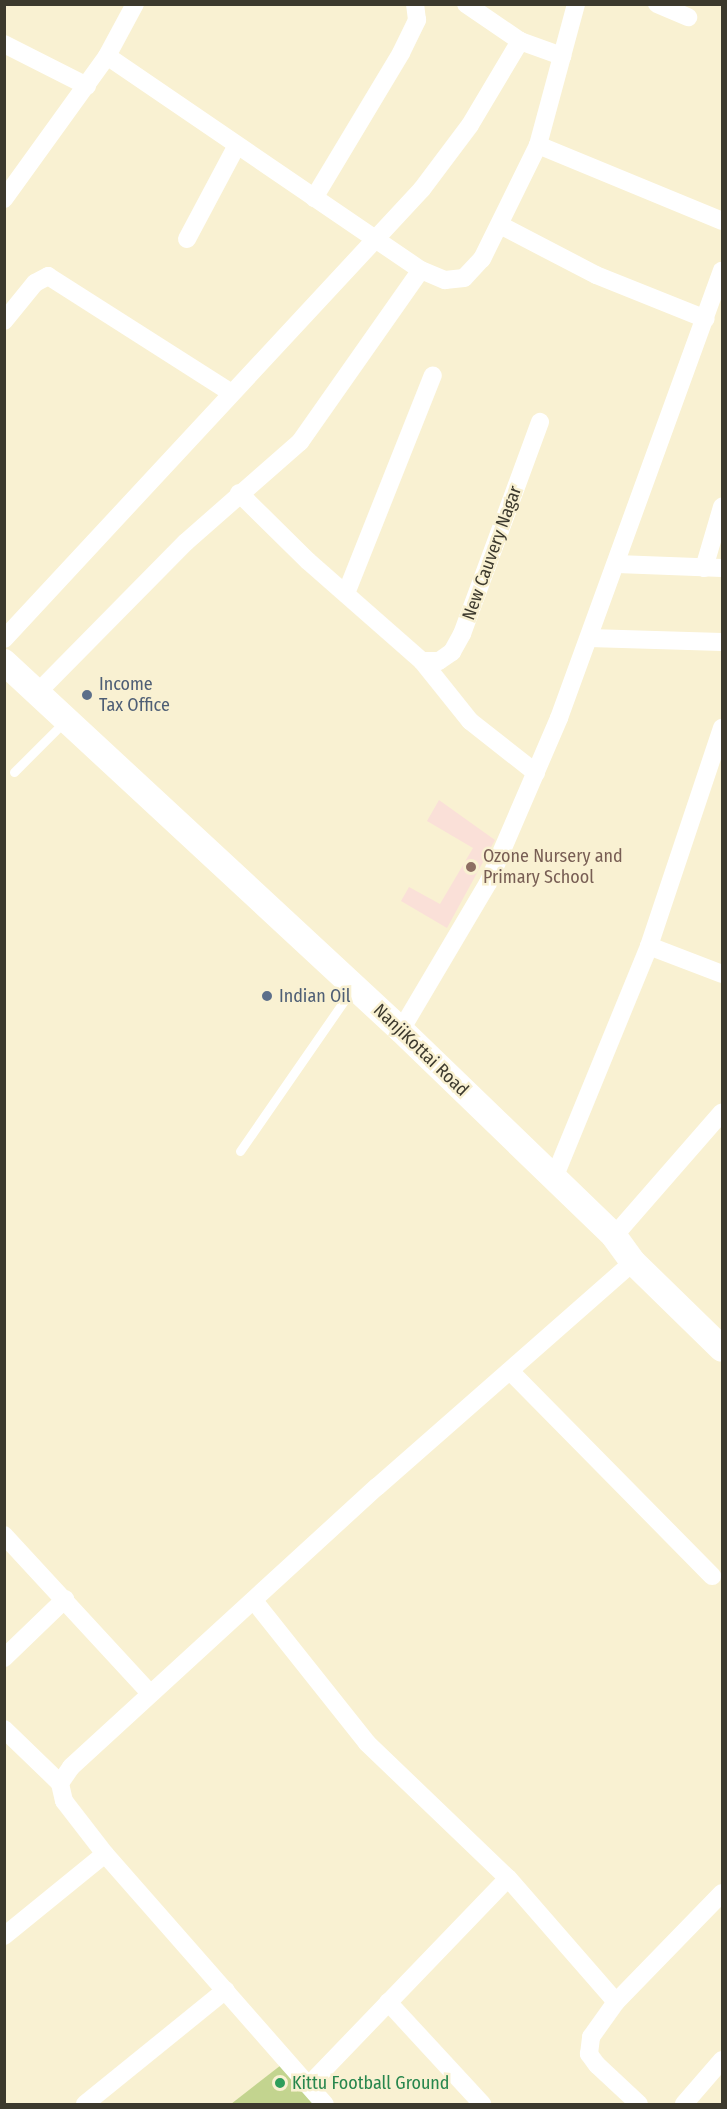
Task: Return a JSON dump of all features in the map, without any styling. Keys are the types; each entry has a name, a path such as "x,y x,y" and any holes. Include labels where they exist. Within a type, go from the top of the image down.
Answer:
{"main road":[{"name":"NanjiKottai Road","path":"4,662 39,691 401,1030 614,1236 633,1262 723,1349"}],"street":[{"path":"4,199 87,86 107,56 135,4"},
{"path":"313,197 401,53 417,20 415,4"},
{"path":"466,4 520,41 562,56"},
{"path":"107,56 421,270 445,280 464,278 482,259 538,145 576,4"},
{"path":"657,4 688,17"},
{"path":"4,639 373,237 422,189 450,153 520,41"},
{"path":"4,44 87,86"},
{"path":"187,239 237,145"},
{"path":"538,145 723,221"},
{"path":"500,225 596,275 706,320"},
{"path":"39,691 239,493 300,442 421,270"},
{"path":"401,1030 488,883 536,772 589,638 723,271"},
{"path":"4,321 35,283 48,276 230,392"},
{"path":"346,591 432,375"},
{"name":"New Cauvery Nagar","path":"422,661 439,661 452,652 462,634 540,422"},
{"path":"239,493 308,561 346,591 363,610 422,661 470,722 536,772"},
{"path":"616,564 713,568 723,507"},
{"path":"589,638 723,642"},
{"path":"555,1178 649,946 723,728"},
{"path":"649,946 723,974"},
{"path":"614,1236 723,1112"},
{"path":"60,1783 71,1767 150,1693 255,1602 377,1486 633,1262"},
{"path":"510,1371 712,1576"},
{"path":"4,1535 150,1693"},
{"path":"4,1658 65,1599"},
{"path":"255,1602 367,1743 508,1878 616,2002"},
{"path":"4,1729 60,1783 64,1801 105,1854 325,2104"},
{"path":"4,1936 105,1854"},
{"path":"309,2085 508,1878"},
{"path":"639,2104 590,2054 591,2037 616,2002 723,1893"},
{"path":"85,2104 226,1990"},
{"path":"388,2002 482,2104"},
{"path":"684,2104 723,2061"}],"lane":[{"path":"14,772 67,718"},
{"path":"240,1151 354,986"}],"shaded area":[{"name":"Ozone Nursery and Primary School","path":"439,800 495,840 447,928 401,901 409,887 440,904 473,848 427,821"}],"green space":[{"name":"Kittu Football Ground","path":"285,2062 317,2104 231,2104"}],"place":[{"name":"Income Tax Office","path":"87,695"},
{"name":"Ozone Nursery and Primary School","path":"471,867"},
{"name":"Indian Oil","path":"267,996"},
{"name":"Kittu Football Ground","path":"280,2083"}]}
